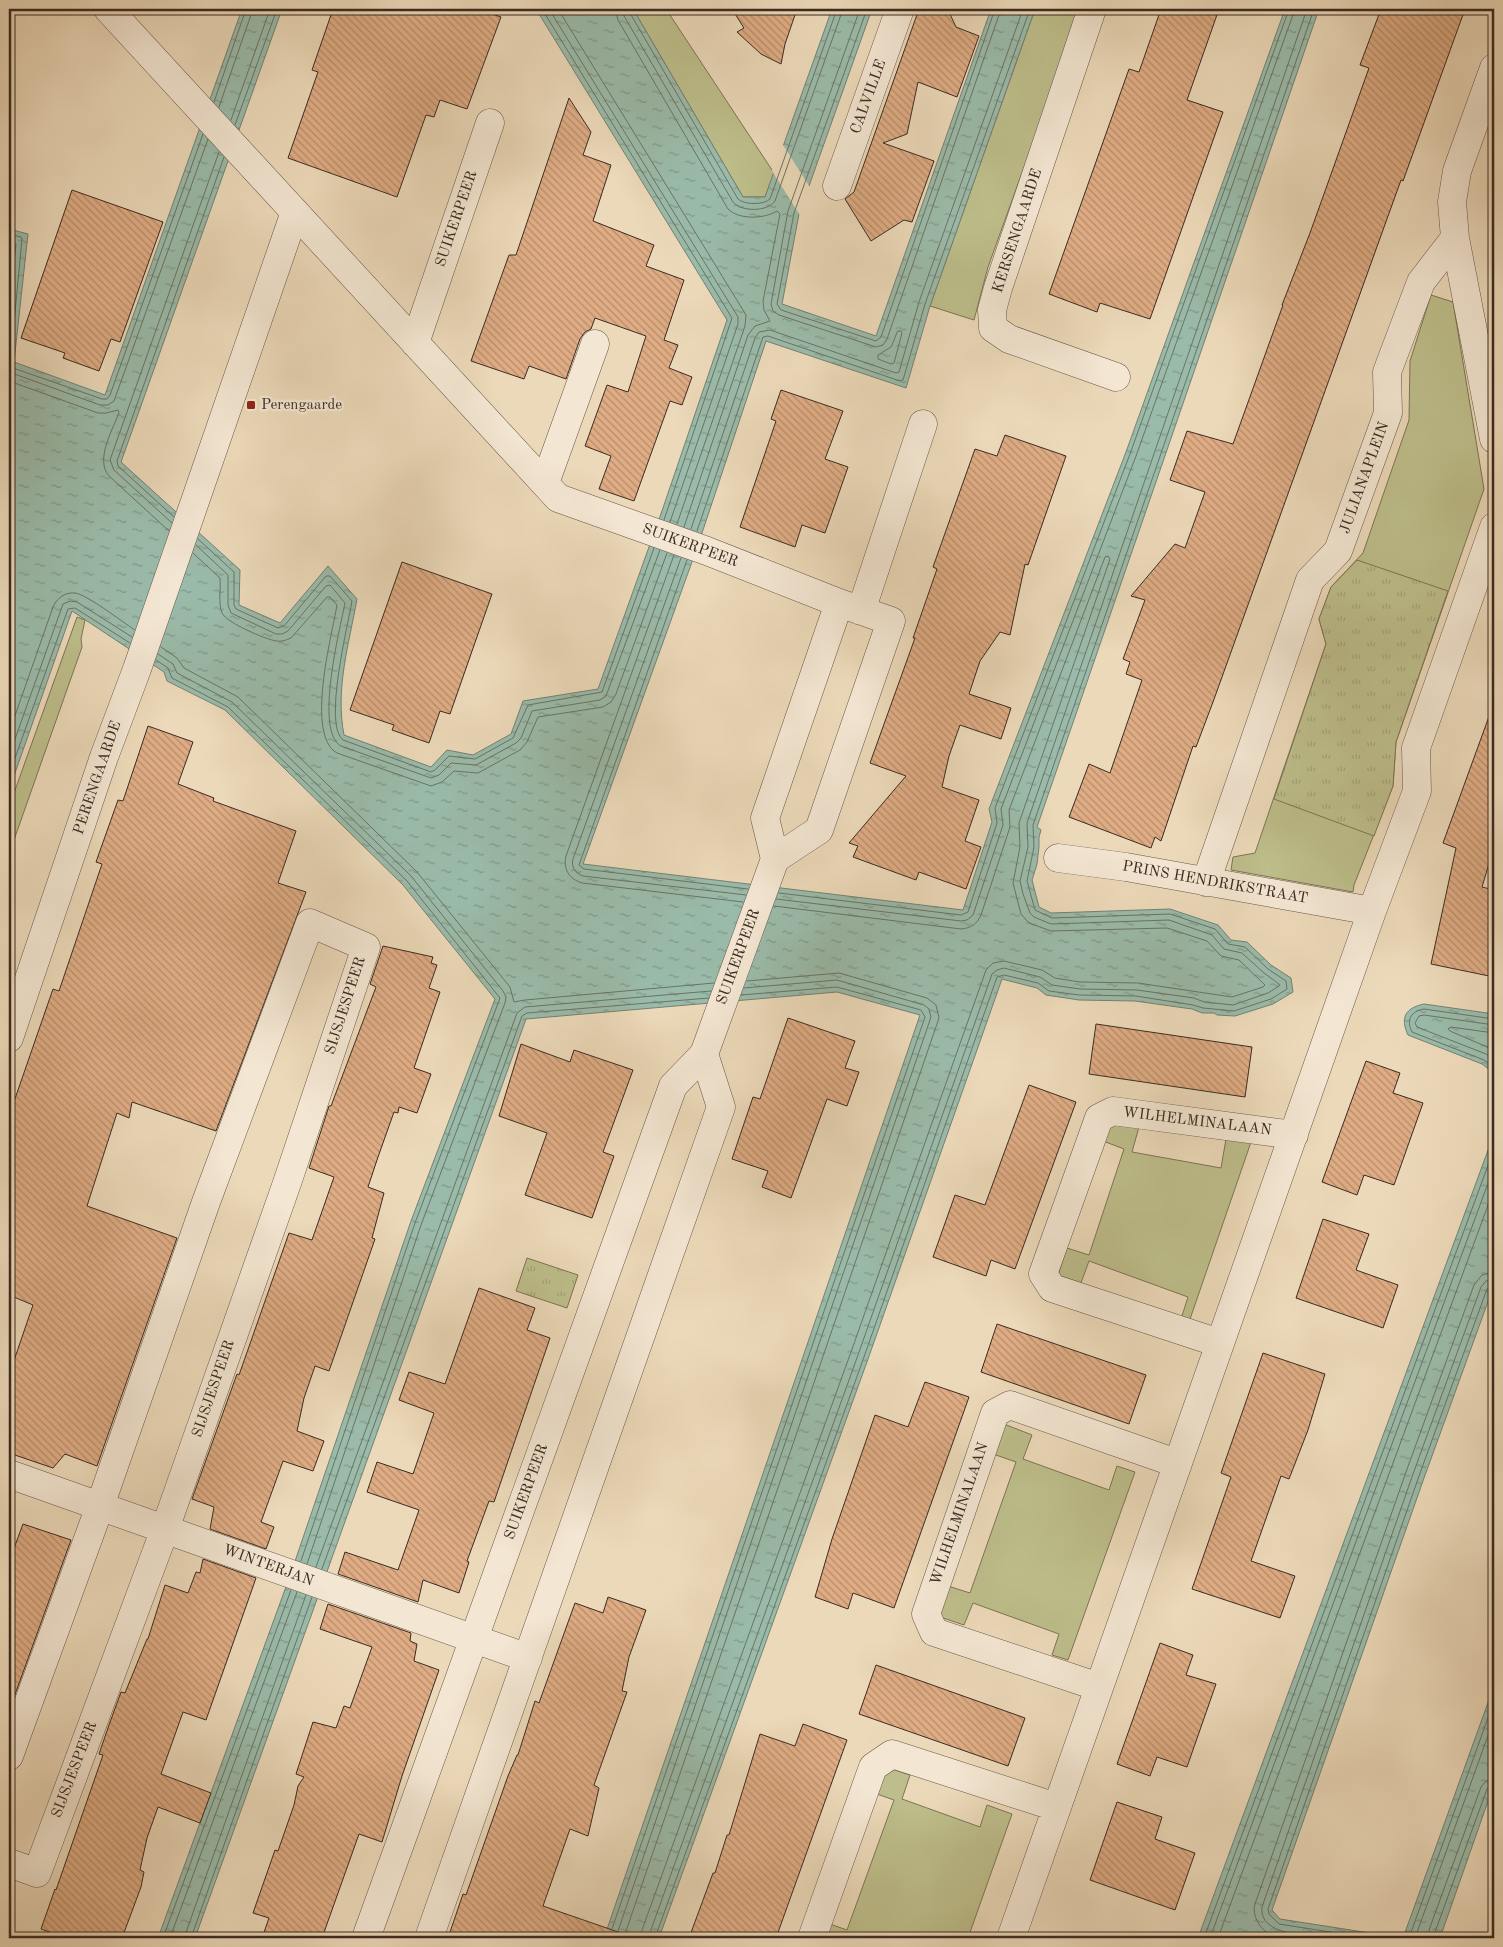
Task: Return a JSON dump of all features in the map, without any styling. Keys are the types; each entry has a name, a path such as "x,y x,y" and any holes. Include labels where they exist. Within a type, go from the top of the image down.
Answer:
{"street":[{"path":"108,9 295,212"},
{"name":"CALVILLE","path":"837,186 900,9"},
{"name":"KERSENGAARDE","path":"1092,9 998,288 992,310 993,328 1009,340 1116,377"},
{"path":"1494,68 1457,171 1452,202 1455,238 1494,439"},
{"name":"SUIKERPEER","path":"415,343 490,123"},
{"name":"SUIKERPEER","path":"295,212 558,498 707,551 890,621 820,830 775,859 704,1054 673,1086 366,1938"},
{"name":"PERENGAARDE","path":"9,1038 104,757 137,669 295,212"},
{"name":"JULIANAPLEIN","path":"1206,882 1310,580 1338,551 1385,422 1388,413 1387,372 1421,282 1455,238"},
{"path":"545,484 595,344"},
{"path":"775,859 765,818 923,424"},
{"path":"1372,911 1417,790 1416,748 1494,528"},
{"name":"PRINS HENDRIKSTRAAT","path":"1058,858 1372,911"},
{"name":"WILHELMINALAAN","path":"1011,1938 1176,1463 1372,911"},
{"name":"SIJSJESPEER","path":"9,1756 100,1506 206,1202 310,923 366,948 287,1183 166,1530 37,1873 9,1863"},
{"path":"430,1938 721,1107 704,1054"},
{"name":"WILHELMINALAAN","path":"1219,1343 1052,1288 1043,1274 1099,1118 1113,1111 1294,1135"},
{"name":"WILHELMINALAAN","path":"1099,1686 934,1632 926,1614 995,1413 1010,1405 1176,1463"},
{"name":"WINTERJAN","path":"9,1474 528,1658"},
{"path":"812,1938 873,1767 892,1754 1056,1807"}],"green space":[{"path":"633,9 666,9 774,173 765,197 743,197"},
{"path":"1035,9 1081,9 988,267 974,320 930,306"},
{"path":"1431,295 1453,302 1484,489 1396,742 1393,786 1354,885 1353,892 1231,870 1233,857 1255,853 1326,644 1319,619 1331,587 1363,553 1409,420 1410,361"},
{"path":"1357,560 1448,591 1396,742 1393,786 1374,836 1274,799 1326,644 1319,619 1331,587"},
{"path":"77,617 85,620 81,639 82,647 9,854 9,807"},
{"path":"1109,1123 1139,1127 1132,1152 1221,1168 1226,1139 1251,1142 1189,1322 1181,1319 1188,1297 1089,1261 1081,1283 1058,1275 1067,1248 1089,1255 1124,1149 1103,1141"},
{"path":"527,1258 578,1275 567,1308 516,1291"},
{"path":"1004,1424 1032,1435 1023,1459 1109,1490 1117,1466 1135,1472 1068,1660 1052,1655 1059,1634 973,1603 964,1625 937,1616 948,1586 970,1593 1016,1462 993,1454"},
{"path":"883,1766 910,1775 902,1799 980,1827 987,1805 1012,1814 968,1938 819,1938 824,1922 847,1930 894,1800 874,1793"}],"water":[{"path":"242,9 282,9 121,462 240,570 239,605 280,623 328,566 357,599 342,684 341,701 344,735 431,767 447,750 473,755 511,734 523,701 598,689 663,508 727,320 536,9 633,9 743,197 765,197 832,9 872,9 799,214 782,304 876,336 991,9 1035,9 930,306 906,388 766,341 697,548 583,864 963,910 992,822 989,809 1126,452 1285,9 1319,9 1037,827 1041,830 1037,864 1032,880 1039,907 1051,913 1170,909 1218,925 1231,940 1247,942 1271,965 1291,978 1293,992 1273,1004 1235,1016 1202,1013 1192,1009 1135,1001 1079,1000 1046,995 1037,988 1002,979 868,1359 659,1938 604,1938 920,1015 837,992 526,1019 195,1938 158,1938 291,1573 411,1221 495,999 403,885 225,710 167,681 164,672 72,611 9,790 9,229 28,234 14,362 105,395"},
{"path":"1424,1004 1494,1014 1494,1073 1482,1064 1408,1035 1404,1024 1408,1011"},
{"path":"1494,1134 1494,1285 1272,1910 1280,1919 1402,1938 1198,1938"},
{"path":"1494,1686 1494,1784 1440,1938 1403,1938"}],"pier":[{"path":"782,143 811,189 801,217 772,171"}],"building":[{"path":"333,9 478,9 501,17 467,109 440,100 434,117 426,115 397,197 288,158 318,72 312,70"},
{"path":"732,9 797,9 785,44 781,64 761,54 737,32 744,28"},
{"path":"919,9 939,9 949,12 956,27 979,36 957,97 918,82 907,134 883,143 934,161 912,222 904,220 871,241 845,199 854,192"},
{"path":"1161,9 1219,9 1187,100 1223,112 1150,319 1100,303 1097,312 1049,294 1129,69 1139,72"},
{"path":"1381,9 1465,9 1403,181 1401,180 1213,702 1196,747 1193,746 1161,841 1155,837 1151,848 1069,817 1089,764 1110,773 1142,680 1126,674 1130,662 1123,659 1145,600 1131,596 1175,544 1185,548 1205,492 1170,480 1187,431 1233,444 1369,68 1360,65"},
{"path":"569,98 591,132 583,155 611,165 593,221 654,245 646,266 684,280 664,340 678,345 669,368 692,377 682,405 670,401 634,501 599,489 611,456 585,446 607,385 628,392 646,336 595,318 591,329 585,332 580,339 566,379 529,366 524,379 471,361 509,255 516,255"},
{"path":"72,190 163,222 120,342 111,339 99,371 63,358 65,353 21,338"},
{"path":"781,390 843,411 825,459 848,467 825,533 802,525 795,547 740,527 776,421 771,419"},
{"path":"1005,435 1066,456 1028,565 1025,564 1010,635 1000,632 980,661 969,694 1011,708 1001,739 960,725 949,756 942,787 979,800 965,841 981,847 966,889 919,872 916,880 853,857 858,846 849,843 906,776 870,763 915,638 913,638 937,569 933,567 975,449 997,456"},
{"path":"402,562 492,594 450,714 440,711 429,743 392,730 394,725 350,710"},
{"path":"1491,711 1494,712 1494,847 1482,887 1494,890 1494,900 1488,929 1494,930 1494,977 1431,964 1456,848 1443,843"},
{"path":"148,726 193,742 178,784 214,798 213,801 296,831 278,883 306,892 216,1131 132,1102 129,1118 117,1113 87,1206 177,1238 97,1466 65,1454 53,1468 9,1453 9,1375 33,1305 9,1295 9,1116 53,989 59,991 102,864 96,862 118,800 123,801"},
{"path":"383,946 433,957 431,963 437,965 429,988 440,992 414,1068 431,1074 417,1113 399,1107 398,1113 394,1112 378,1157 368,1187 384,1193 372,1238 375,1239 329,1371 315,1366 304,1398 297,1431 324,1441 313,1471 283,1461 261,1522 274,1527 266,1549 210,1529 214,1507 192,1499 237,1374 239,1375 289,1233 312,1240 334,1177 309,1168 329,1106 331,1106 376,987 370,984"},
{"path":"788,1018 855,1041 845,1068 859,1072 847,1106 827,1099 791,1198 762,1187 768,1171 732,1159 753,1097 760,1099"},
{"path":"1096,1024 1252,1047 1245,1097 1089,1074"},
{"path":"521,1044 570,1062 574,1050 633,1070 603,1152 614,1156 592,1218 525,1195 547,1133 499,1116"},
{"path":"1366,1061 1400,1073 1393,1093 1423,1103 1394,1185 1364,1175 1357,1195 1322,1182"},
{"path":"1029,1085 1076,1102 1015,1269 991,1260 986,1276 933,1257 955,1195 985,1205"},
{"path":"1323,1219 1369,1234 1356,1270 1398,1285 1383,1328 1296,1298"},
{"path":"479,1288 535,1308 527,1330 550,1338 494,1502 489,1501 467,1561 469,1562 459,1593 423,1580 418,1602 338,1574 345,1552 398,1570 419,1510 367,1492 377,1462 413,1474 434,1413 399,1400 409,1372 445,1384"},
{"path":"997,1324 1146,1375 1129,1424 981,1372"},
{"path":"1263,1353 1325,1374 1308,1430 1289,1479 1281,1476 1251,1561 1295,1576 1280,1618 1192,1589 1231,1477 1221,1473"},
{"path":"925,1382 969,1397 894,1608 853,1593 848,1609 815,1597 832,1539 875,1415 908,1427"},
{"path":"23,1524 71,1540 9,1711 9,1569 13,1551"},
{"path":"203,1559 256,1578 206,1720 183,1712 161,1774 211,1793 200,1823 158,1807 147,1838 140,1870 144,1872 141,1887 122,1938 66,1938 41,1929 103,1755 99,1754 109,1725 121,1692 125,1693 148,1639 165,1585 188,1593 196,1572 200,1573"},
{"path":"608,1597 646,1610 629,1657 622,1691 627,1692 594,1785 599,1788 588,1836 570,1829 543,1906 624,1934 623,1938 448,1938 463,1894 466,1895 508,1776 518,1755 535,1701 539,1703 575,1603 603,1613"},
{"path":"328,1604 411,1633 410,1641 417,1644 414,1661 439,1670 402,1776 382,1842 359,1834 322,1938 262,1938 269,1918 253,1913 275,1850 278,1851 294,1805 298,1786 304,1777 296,1774 313,1722 336,1728 344,1706 350,1708 372,1647 320,1629"},
{"path":"1160,1643 1193,1655 1186,1675 1216,1684 1187,1767 1157,1757 1150,1776 1117,1764"},
{"path":"876,1665 1025,1718 1008,1766 859,1714"},
{"path":"803,1724 847,1740 776,1938 689,1938 713,1873 715,1873 727,1835 729,1835 760,1734 795,1746"},
{"path":"1117,1802 1162,1817 1155,1839 1195,1853 1175,1910 1090,1880"}],"place":[{"name":"Perengaarde","path":"251,405"}]}
